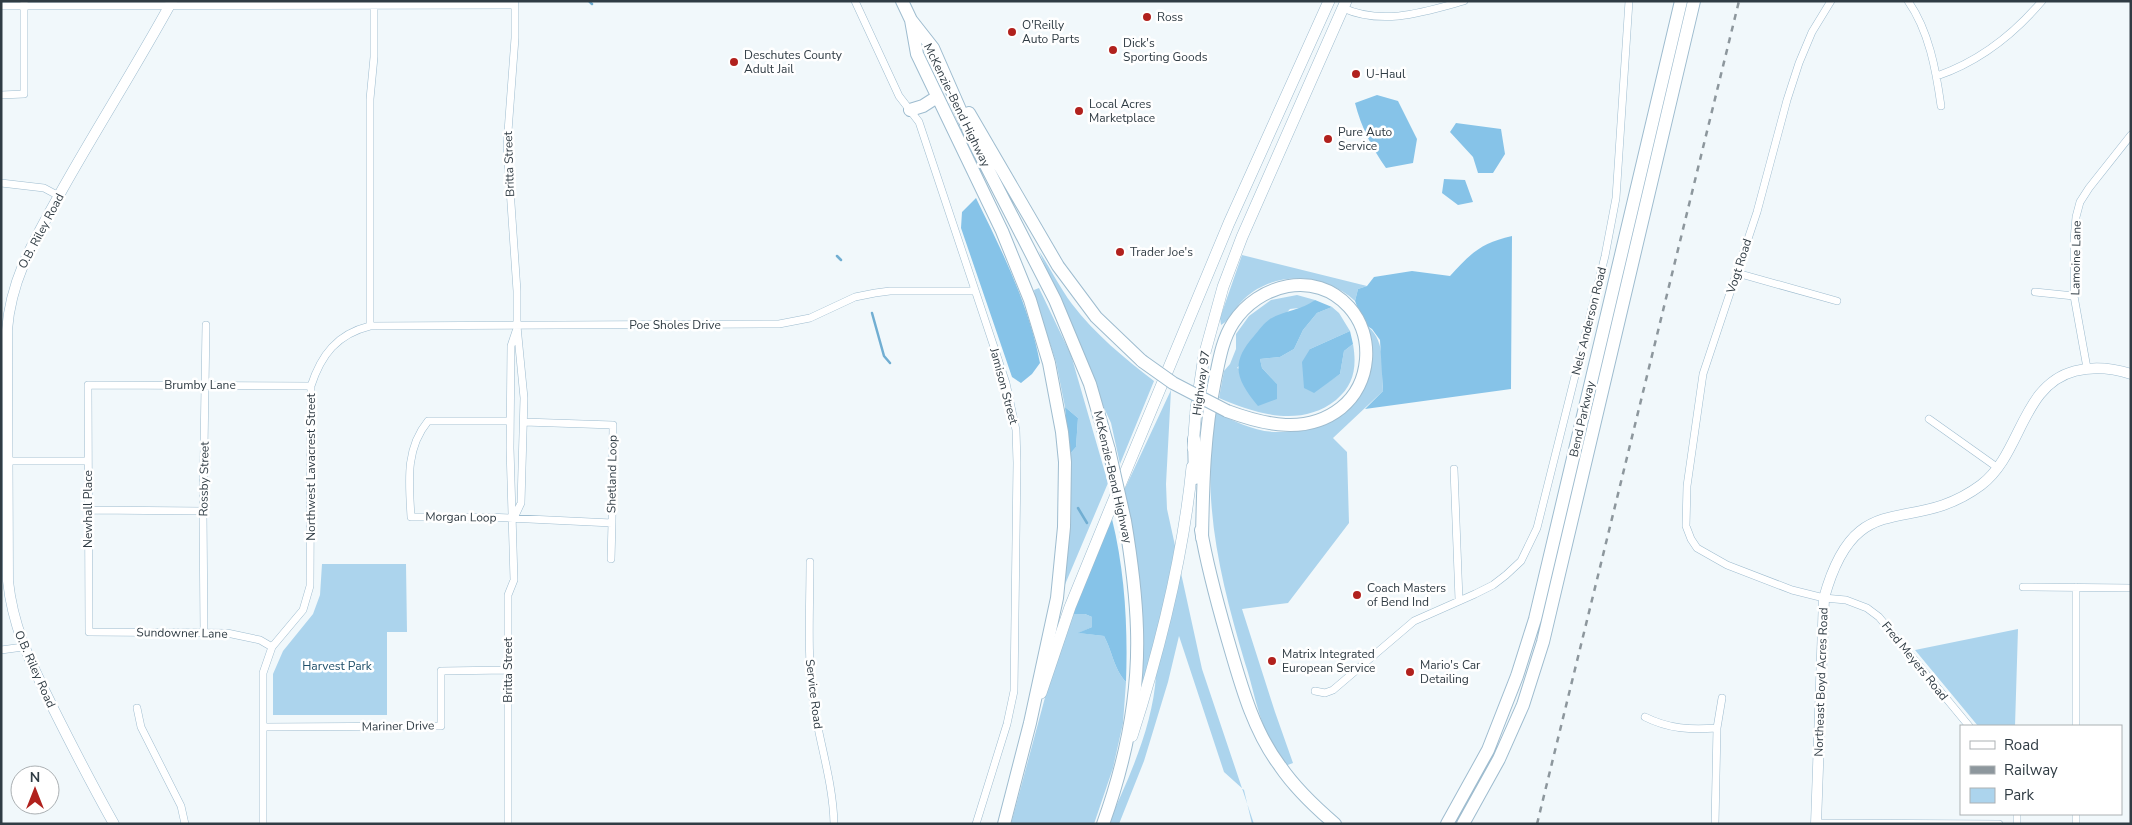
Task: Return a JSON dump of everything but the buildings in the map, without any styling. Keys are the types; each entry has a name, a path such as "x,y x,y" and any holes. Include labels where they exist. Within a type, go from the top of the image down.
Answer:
{"highway":[{"name":"McKenzie-Bend Highway","path":"902,1 911,20 933,48 975,144 1067,327 1090,384 1109,450 1125,521 1134,587 1137,630 1136,662 1129,726 1117,784 1103,824"},
{"path":"1673,34 1676,1"},
{"name":"Bend Parkway","path":"1447,824 1488,750 1517,676 1535,619 1681,1"},
{"name":"Bend Parkway","path":"1466,821 1499,759 1523,705 1543,642 1694,1"},
{"name":"McKenzie-Bend Highway","path":"911,20 917,54 1016,264 1040,332 1057,398 1065,462 1064,536 1057,598 1030,722 1004,824"},
{"path":"933,48 1026,214 1058,266 1096,317 1142,360 1173,383 1227,411 1251,420 1286,426 1303,425 1319,421 1331,416 1344,406 1355,394 1361,383 1366,360 1366,344 1362,329 1349,307 1334,294 1321,288 1299,285 1284,286 1270,290 1248,303 1232,324 1221,351 1208,414 1203,466 1202,538"},
{"path":"910,110 923,106 937,97"},
{"path":"1194,439 1194,469 1202,538 1218,606 1237,672 1256,725 1280,766 1300,791 1335,824"}],"main road":[{"path":"1288,131 1303,81 1333,12 1333,7 1329,1"},
{"path":"1030,722 1070,607 1108,514 1229,223 1329,1"},
{"name":"Highway 97","path":"1117,784 1149,684 1175,570 1190,483 1196,409 1204,356 1223,287 1242,237 1345,5"}],"street":[{"name":"Jamison Street","path":"855,1 899,96 919,122 1012,406 1018,462 1014,691 1007,724 976,824"},
{"path":"1345,5 1368,16 1389,18 1423,12 1464,1"},
{"name":"Nels Anderson Road","path":"1315,691 1325,693 1333,690 1414,621 1494,585 1521,561 1537,528 1605,256 1616,198 1629,1"},
{"name":"Vogt Road","path":"1691,539 1686,526 1687,486 1703,374 1757,212 1787,100 1799,63 1812,32 1831,1"},
{"path":"1908,1 1922,27 1937,76 1941,106"},
{"path":"1937,76 1953,70 1996,44 2015,29 2042,1"},
{"path":"1,6 24,4 308,3 374,5 515,3"},
{"name":"Britta Street","path":"514,518 521,503 524,422 508,146 515,38 515,3"},
{"path":"1,95 24,94 24,4"},
{"name":"O.B. Riley Road","path":"114,824 84,771 23,647 13,614 8,581 8,460 4,330 19,272 59,196 170,4"},
{"path":"370,326 370,99 374,57 374,5"},
{"name":"Lamoine Lane","path":"2087,368 2074,296 2076,217 2080,202 2089,188 2131,135"},
{"path":"1,184 44,188 59,196"},
{"path":"1737,273 1837,301"},
{"name":"Poe Sholes Drive","path":"370,326 779,324 797,322 855,298 875,293 890,291 975,291"},
{"path":"2035,292 2074,296"},
{"name":"Rossby Street","path":"204,633 203,511 206,325"},
{"name":"Northwest Lavacrest Street","path":"263,824 263,673 272,647 303,610 310,586 311,386 324,357 335,343 356,330 370,326"},
{"name":"Britta Street","path":"508,824 508,596 514,580 514,518 510,421 511,346 517,326"},
{"name":"Northeast Boyd Acres Road","path":"1816,823 1824,598 1839,556 1850,540 1864,527 1882,518 1954,501 1984,483 1998,468 2008,452 2030,407 2043,390 2064,375 2087,368 2105,368 2131,374"},
{"name":"Brumby Lane","path":"88,385 311,386"},
{"name":"Newhall Place","path":"88,385 88,632"},
{"path":"1930,419 1998,468"},
{"name":"Morgan Loop","path":"510,421 428,421 414,443 410,462 411,517 514,518"},
{"name":"Shetland Loop","path":"524,422 613,424 611,559"},
{"path":"8,460 88,461"},
{"path":"1454,469 1459,600"},
{"path":"88,510 203,511"},
{"name":"Shetland Loop","path":"514,518 612,523"},
{"name":"Fred Meyers Road","path":"1691,539 1697,548 1736,569 1792,590 1824,598 1846,600 1867,608 1879,617 1968,725"},
{"name":"Service Road","path":"810,562 810,674 816,718 832,790 834,824"},
{"path":"2023,587 2131,588"},
{"path":"2076,587 2076,725"},
{"name":"Sundowner Lane","path":"88,632 245,635 260,640 272,647"},
{"path":"1,650 23,647"},
{"name":"Mariner Drive","path":"264,727 442,726 441,671 508,670"},
{"path":"1715,824 1717,728 1722,698"},
{"path":"137,708 141,727 181,806 185,824"},
{"path":"1645,717 1662,726 1679,729 1717,728"},
{"path":"1816,823 1999,824"}],"green space":[{"path":"1039,251 1063,291 1081,315 1110,345 1154,381 1120,464 1111,423 1087,371"},
{"path":"1242,255 1367,286 1358,289 1355,301 1343,292 1315,280 1284,280 1270,283 1244,299 1228,320 1221,325 1220,318"},
{"path":"1039,288 1071,355 1108,483 1061,594 1069,455 1076,447 1078,418 1065,407 1056,362 1035,297 1034,290"},
{"path":"1297,295 1315,300 1307,307 1290,309 1237,368 1277,384 1262,368 1260,359 1280,357 1294,349 1303,330 1317,313 1332,307 1339,313 1350,331 1310,349 1328,382 1340,374 1344,351 1353,344 1354,368 1347,388 1336,400 1322,409 1308,414 1293,416 1263,413 1219,398 1224,371 1230,364 1236,349 1236,334 1249,316 1271,300"},
{"path":"1364,324 1371,330 1380,345 1383,391 1333,438 1347,452 1349,523 1288,603 1242,609 1293,763 1285,766 1272,744 1261,718 1236,632 1221,570 1215,539 1210,477 1215,412 1245,425 1269,432 1296,431 1314,427 1331,420 1346,411 1358,398 1367,383 1371,366 1371,346"},
{"path":"1171,390 1166,484 1167,509 1202,669 1242,788 1224,772 1179,636 1168,682 1144,761 1119,824 1108,824 1139,751 1150,713 1156,675 1137,725 1139,678 1121,497"},
{"name":"Harvest Park","path":"322,564 406,564 407,632 387,632 387,715 273,715 273,674 283,651 313,614 320,595"},
{"path":"1071,614 1085,614 1092,617 1092,627 1079,633 1104,636 1118,671 1126,682 1123,723 1113,768 1094,824 1011,824 1047,690"},
{"path":"2018,629 2015,725 1977,725 1915,650"},
{"path":"1247,804 1254,824 1252,824"}],"shaded area":[{"path":"1377,95 1398,101 1417,139 1413,163 1386,168 1372,145 1360,120 1355,103"},
{"path":"1456,123 1501,129 1505,154 1493,173 1478,173 1473,157 1450,132"},
{"path":"1444,179 1465,180 1473,202 1458,205 1442,193"},
{"path":"976,198 1014,279 1035,341 1040,363 1032,374 1021,383 1012,377 961,228 962,212"},
{"path":"1512,236 1511,389 1365,409 1383,391 1380,340 1372,329 1364,324 1355,301 1358,289 1367,286 1374,277 1412,271 1450,276 1477,250 1492,242"},
{"path":"1315,300 1332,307 1317,313 1303,330 1294,349 1280,357 1260,359 1262,368 1277,384 1277,399 1258,406 1241,380 1239,364 1241,355 1246,346 1268,321"},
{"path":"1350,331 1353,344 1344,351 1340,374 1314,393 1304,388 1302,362 1310,349"},
{"path":"1065,407 1078,418 1076,447 1069,455"},
{"path":"1112,519 1120,559 1125,600 1126,682 1118,671 1104,636 1078,633 1092,627 1092,617 1085,614 1071,614"}],"waterway":[{"path":"589,1 592,4"},
{"path":"837,256 841,260"},
{"path":"872,313 884,356 890,363"},
{"path":"1078,508 1087,523"}],"railway":[{"path":"1537,824 1739,1"}],"place":[{"name":"Ross","path":"1147,17"},
{"name":"O'Reilly Auto Parts","path":"1012,32"},
{"name":"Dick's Sporting Goods","path":"1113,50"},
{"name":"Deschutes County Adult Jail","path":"734,62"},
{"name":"U-Haul","path":"1356,74"},
{"name":"Local Acres Marketplace","path":"1079,111"},
{"name":"Pure Auto Service","path":"1328,139"},
{"name":"Trader Joe's","path":"1120,252"},
{"name":"Coach Masters of Bend Ind","path":"1357,595"},
{"name":"Matrix Integrated European Service","path":"1272,661"},
{"name":"Mario's Car Detailing","path":"1410,672"}]}
